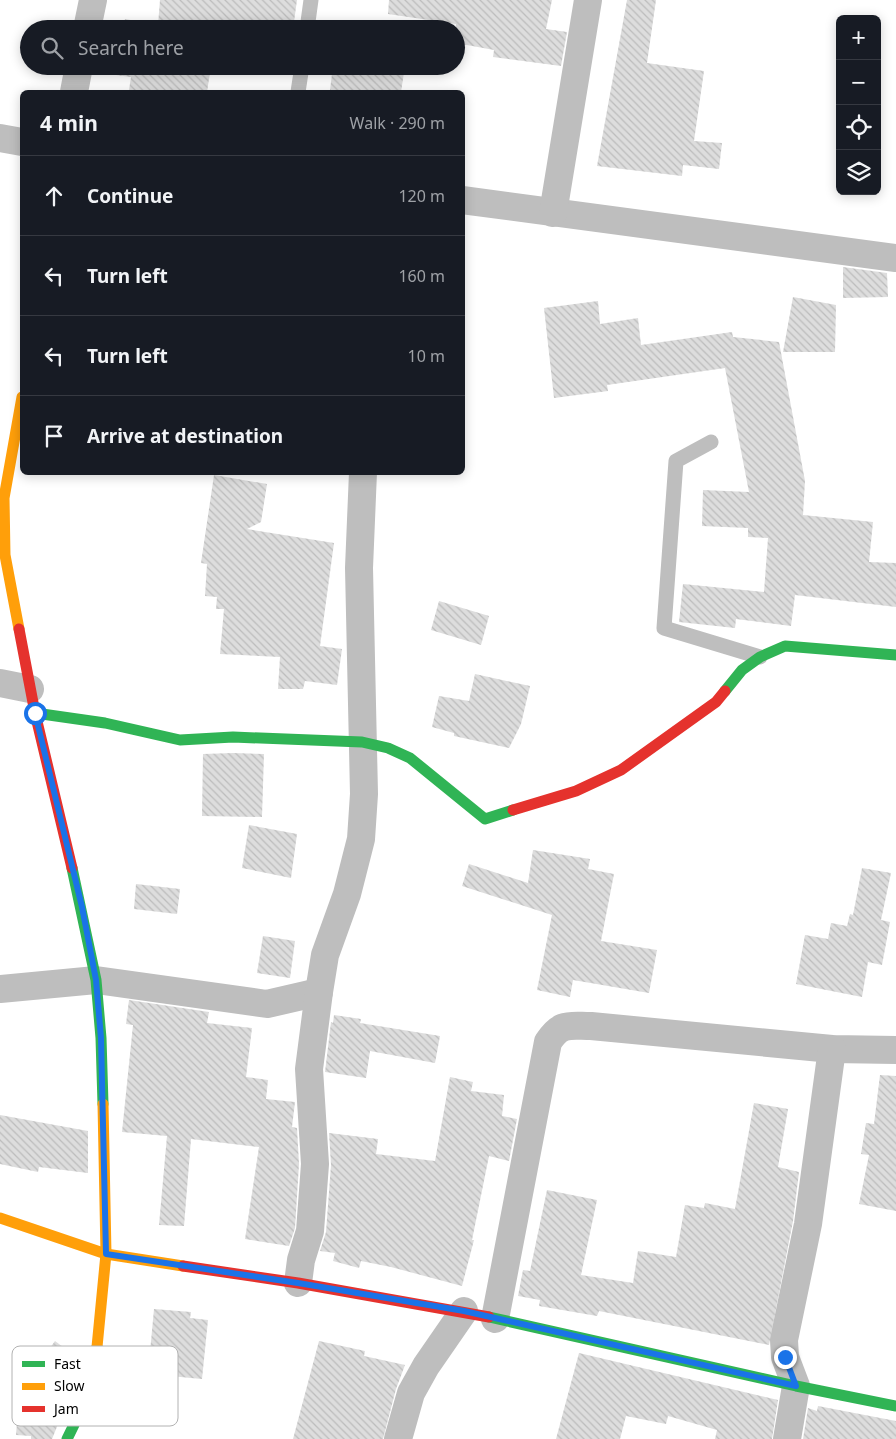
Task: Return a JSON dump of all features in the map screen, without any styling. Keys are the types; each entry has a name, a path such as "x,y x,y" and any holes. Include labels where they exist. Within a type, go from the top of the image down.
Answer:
{"street":[{"path":"89,20 93,0"},
{"path":"554,213 588,0"},
{"path":"74,90 77,75"},
{"path":"0,138 20,142"},
{"path":"465,200 896,258"},
{"path":"20,408 4,498 2,543 33,701 82,907 96,980 101,1038 106,1254 97,1346"},
{"path":"298,1283 301,1260 310,1231 314,1173 309,1069 319,992 325,955 347,894 361,839 364,794 359,568 363,475"},
{"path":"0,683 33,701 105,723 180,740 233,737 362,742 388,748 410,758 485,819 576,791 621,770 716,702 742,670 760,657 785,646 896,655"},
{"path":"0,988 96,980 267,1004 319,992"},
{"path":"495,1319 548,1042 557,1029 566,1026 591,1026 832,1049 896,1050"},
{"path":"787,1439 796,1386 785,1357 784,1340 808,1224 832,1049"},
{"path":"0,1218 106,1254 298,1283 464,1311 796,1386 896,1406"},
{"path":"398,1439 411,1393 426,1366 464,1311"},
{"path":"67,1439 74,1426"}],"lane":[{"path":"308,20 311,0"},
{"path":"298,90 301,75"},
{"path":"712,442 676,461 664,628 760,657"}],"building":[{"path":"160,0 297,0 294,20 158,20"},
{"path":"389,0 552,0 546,29 567,32 561,66 493,57 494,50 465,45 465,20 429,20 388,14"},
{"path":"627,0 656,0 647,63 704,71 694,141 722,143 719,169 683,165 682,176 597,166"},
{"path":"116,75 210,75 207,90 129,90 131,77"},
{"path":"332,75 404,75 401,90 330,90"},
{"path":"843,267 887,273 888,297 843,298"},
{"path":"793,297 836,305 835,352 783,352"},
{"path":"598,301 600,324 638,318 641,345 732,332 733,337 779,342 805,481 803,515 873,522 869,562 896,563 896,607 795,595 791,626 736,619 735,628 679,622 683,584 764,592 768,538 748,537 748,528 702,526 703,490 749,492 725,368 607,385 608,391 554,398 544,308"},
{"path":"214,475 267,484 261,522 247,529 334,543 320,646 342,649 337,685 305,681 303,689 278,689 280,657 220,654 224,609 216,609 217,597 205,596 207,564 201,563"},
{"path":"439,601 489,616 481,645 431,630"},
{"path":"475,674 530,686 521,724 509,748 454,736 454,733 432,727 439,696 469,701"},
{"path":"203,754 264,754 262,817 202,816"},
{"path":"249,825 297,834 291,878 242,868"},
{"path":"533,850 590,859 588,869 614,874 601,941 657,950 649,993 573,980 570,997 537,990 552,915 462,886 469,864 528,883"},
{"path":"862,868 891,873 881,920 890,922 882,965 868,962 862,997 796,984 805,935 828,939 831,923 847,926 850,914 853,915"},
{"path":"136,884 180,889 177,914 134,909"},
{"path":"263,936 295,941 290,978 257,973"},
{"path":"129,1000 209,1012 207,1023 252,1028 246,1077 268,1080 266,1099 295,1102 292,1127 297,1128 299,1164 295,1228 289,1246 245,1239 259,1147 191,1139 184,1226 159,1225 167,1136 122,1132 133,1025 126,1024"},
{"path":"334,1015 361,1019 360,1023 440,1036 435,1063 370,1051 366,1078 325,1072 331,1022 333,1023"},
{"path":"880,1075 896,1076 896,1211 859,1204 869,1155 861,1154 866,1123 874,1124"},
{"path":"450,1077 473,1082 471,1091 504,1095 502,1116 517,1119 509,1161 489,1156 472,1240 474,1240 462,1286 361,1261 359,1268 333,1261 335,1253 320,1251 326,1232 331,1165 329,1133 378,1139 376,1154 435,1161"},
{"path":"754,1103 788,1109 778,1167 799,1172 793,1221 769,1345 599,1311 597,1316 539,1306 540,1300 518,1296 523,1270 530,1271 547,1190 597,1200 581,1275 633,1283 638,1251 676,1257 685,1205 704,1208 705,1203 735,1209"},
{"path":"0,1115 88,1131 88,1173 39,1167 38,1172 0,1164"},
{"path":"154,1309 191,1312 190,1318 208,1320 202,1379 178,1377 178,1346 151,1346"},
{"path":"55,1341 62,1346 51,1346"},
{"path":"319,1341 365,1351 364,1356 405,1365 396,1389 383,1439 293,1439"},
{"path":"579,1353 778,1400 772,1439 715,1439 717,1430 668,1416 666,1424 626,1416 620,1439 556,1439"},
{"path":"818,1406 896,1421 896,1439 803,1439 808,1408 817,1411"},
{"path":"17,1426 57,1426 52,1439 31,1439 31,1436 16,1435"}],"traffic: fast":[{"path":"725,691 742,670 760,657 785,646 896,655"},
{"path":"35,713 105,723 180,740 233,737 362,742 388,748 410,758 485,819 513,810"},
{"path":"72,868 96,980 101,1038 103,1104"},
{"path":"489,1317 796,1386 896,1406"},
{"path":"67,1439 73,1426"}],"traffic: slow":[{"path":"19,629 5,555 4,498 20,408"},
{"path":"97,1346 106,1254 103,1104"},
{"path":"0,1218 106,1254 183,1266"}],"traffic: jam":[{"path":"19,629 35,713 72,868"},
{"path":"513,810 576,791 621,770 716,702 725,691"},
{"path":"183,1266 298,1283 489,1317"}],"route":[{"path":"35,713 82,907 96,980 101,1038 106,1254 179,1267 298,1283 464,1311 796,1386 785,1357"}]}
